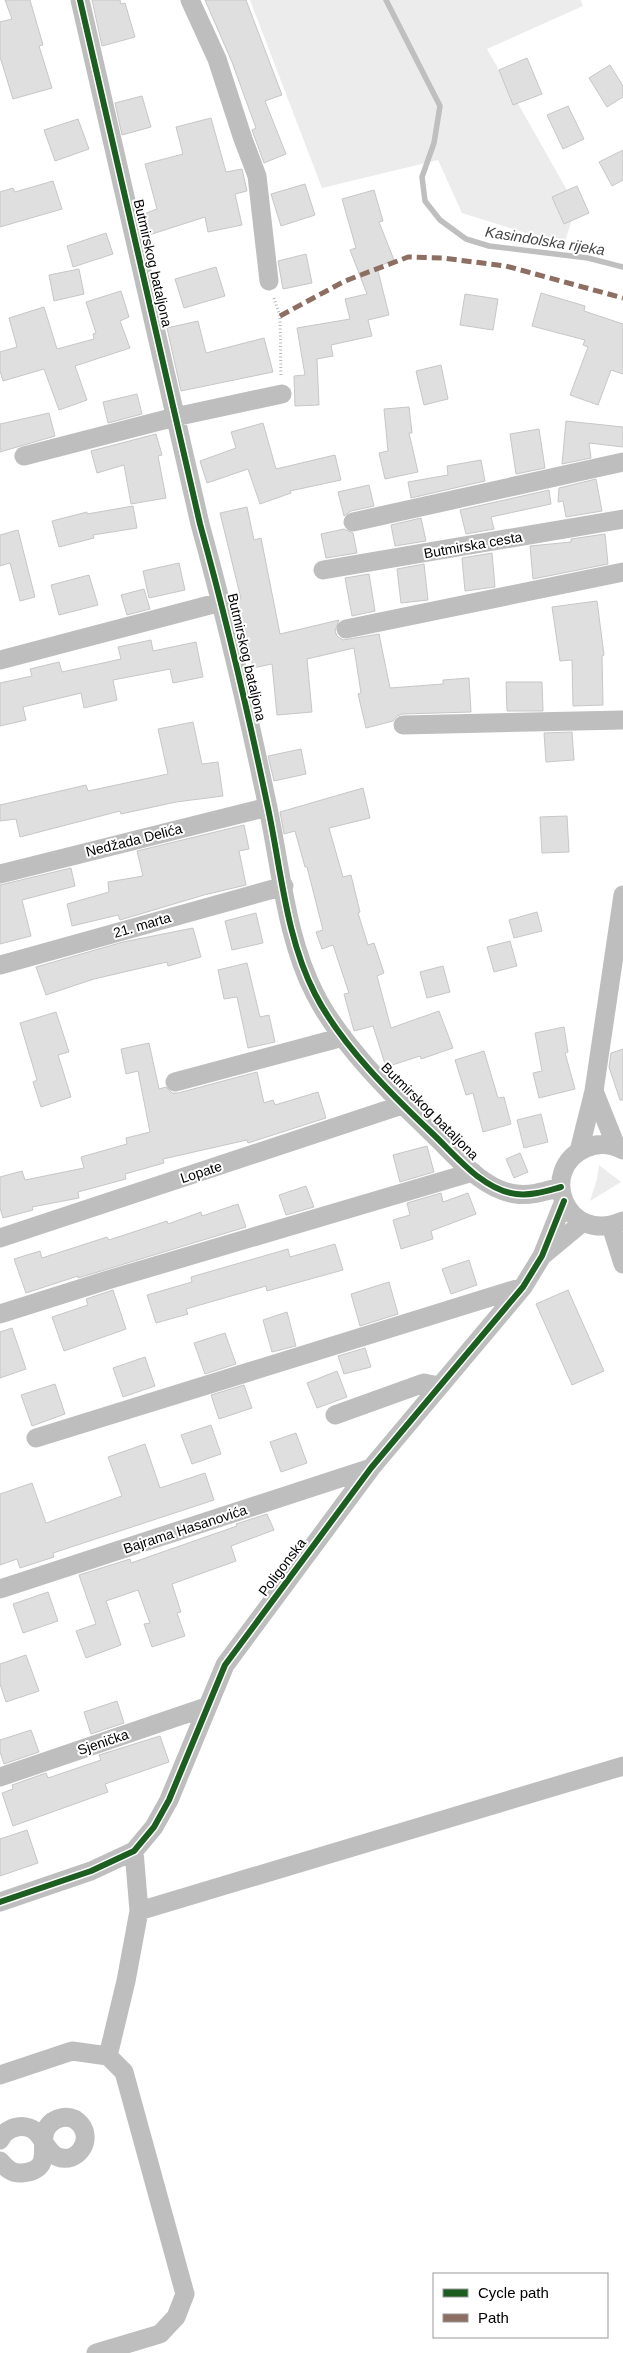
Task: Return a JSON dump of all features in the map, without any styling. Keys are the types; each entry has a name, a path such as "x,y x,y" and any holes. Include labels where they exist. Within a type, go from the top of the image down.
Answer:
{"street":[{"name":"Butmirskog bataljona","path":"80,0 175,417 222,602 268,807 298,954 316,995 343,1037 402,1105 473,1172 498,1189 516,1194 562,1194"},
{"path":"190,0 217,59 257,176 268,281"},
{"path":"24,456 175,417 282,394"},
{"path":"352,522 623,462"},
{"name":"Butmirska cesta","path":"323,570 623,519"},
{"path":"346,629 623,572"},
{"path":"0,660 222,602"},
{"path":"402,725 623,720"},
{"name":"Nedžada Delića","path":"0,874 268,807"},
{"name":"21. marta","path":"0,965 284,886"},
{"path":"579,1151 594,1090 622,919 623,895"},
{"path":"174,1082 343,1037"},
{"path":"579,1151 592,1145 619,1148 594,1090"},
{"name":"Lopate","path":"0,1238 402,1105"},
{"name":"Poligonska","path":"0,1902 91,1871 134,1852 154,1827 169,1800 225,1665 371,1468 522,1287 542,1256 562,1194 562,1173 569,1160 579,1151"},
{"name":"Butmirskog bataljona","path":"0,1314 111,1279 473,1172"},
{"path":"562,1194 571,1213 582,1222 597,1226 617,1223 623,1264"},
{"name":"Poligonska","path":"542,1256 582,1222"},
{"path":"36,1438 522,1287"},
{"path":"335,1415 424,1383 439,1386"},
{"name":"Bajrama Hasanovića","path":"0,1589 371,1468"},
{"name":"Sjenička","path":"0,1777 206,1707"},
{"path":"139,1911 623,1766"},
{"path":"108,2056 126,1981 139,1911 134,1852"},
{"path":"0,2075 72,2051 108,2056 124,2072 185,2294 176,2316 160,2334 96,2353"},
{"path":"0,2140 2,2135 12,2128 25,2126 36,2132 44,2142 45,2154 40,2166 29,2173 18,2174 2,2168"}],"path":[{"path":"268,281 280,316 282,394"}],"shaded area":[{"path":"250,0 581,0 583,6 487,49 576,206 564,245 462,213 438,160 322,188"},
{"path":"599,1165 621,1182 590,1201 597,1179"}],"building":[{"path":"5,0 30,0 43,45 39,46 52,88 13,99 0,57 0,22 12,19"},
{"path":"92,0 120,0 121,4 125,3 135,37 102,46"},
{"path":"205,0 246,0 282,95 265,101 286,154 264,163 252,130 256,128 232,62"},
{"path":"527,58 542,94 513,105 499,70"},
{"path":"610,65 623,86 623,97 607,107 589,78"},
{"path":"142,96 151,127 122,135 115,103"},
{"path":"568,106 584,139 563,149 547,115"},
{"path":"211,118 226,172 242,169 247,191 235,194 242,225 208,232 205,217 146,236 141,215 157,209 145,164 183,154 176,127"},
{"path":"78,119 89,149 55,161 44,130"},
{"path":"623,150 623,180 612,186 599,162"},
{"path":"53,181 62,209 0,227 0,192 13,188 15,192"},
{"path":"305,184 315,215 281,226 271,194"},
{"path":"577,186 589,213 564,224 552,197"},
{"path":"374,190 383,221 379,222 394,260 377,267 389,315 368,320 372,336 331,345 333,356 317,359 319,405 295,406 294,376 305,375 297,328 350,319 345,299 367,294 350,250 356,248 342,199"},
{"path":"106,233 113,254 73,267 67,246"},
{"path":"306,254 312,283 283,289 278,261"},
{"path":"216,267 225,296 184,308 175,279"},
{"path":"79,269 84,294 54,301 49,275"},
{"path":"121,291 129,317 120,321 130,348 75,366 87,400 59,410 44,369 3,381 0,371 0,352 17,347 9,318 44,307 57,349 94,339 93,334 96,333 86,302"},
{"path":"541,293 585,306 584,311 623,324 623,374 611,370 598,405 570,395 588,347 583,345 585,340 532,326"},
{"path":"465,294 498,299 493,330 460,325"},
{"path":"198,321 206,353 264,338 273,372 181,391 167,328"},
{"path":"441,365 448,399 424,405 416,371"},
{"path":"137,394 142,414 108,423 103,402"},
{"path":"409,407 412,433 409,433 418,472 385,479 379,453 388,451 384,409"},
{"path":"49,413 55,436 0,452 0,424"},
{"path":"566,421 623,427 623,447 589,443 591,458 562,464"},
{"path":"263,423 276,469 335,455 341,480 290,491 291,493 260,504 248,469 207,483 200,461 236,448 231,432"},
{"path":"539,429 545,468 516,474 510,434"},
{"path":"156,434 162,455 158,456 166,498 131,504 124,465 97,473 91,451"},
{"path":"481,460 485,481 411,498 408,482 448,475 447,466"},
{"path":"596,479 602,511 566,517 563,501 558,502 559,488"},
{"path":"369,485 374,506 351,511 344,516 338,492"},
{"path":"549,490 551,504 491,517 494,529 466,534 460,510"},
{"path":"133,506 137,528 93,535 94,538 59,547 52,521 87,512 87,514"},
{"path":"247,507 254,540 261,538 280,634 339,620 335,631 337,636 343,640 379,634 390,688 443,684 443,680 469,678 471,712 402,714 393,721 366,728 358,694 361,693 354,648 307,659 312,712 277,715 272,664 253,668 244,625 240,625 235,600 241,599 220,513"},
{"path":"421,518 426,541 395,546 391,525"},
{"path":"344,529 353,533 357,553 326,558 321,534"},
{"path":"18,530 35,597 20,601 10,563 0,566 0,535"},
{"path":"605,534 608,564 533,579 530,546 571,542 571,539"},
{"path":"492,553 495,587 465,591 462,558"},
{"path":"179,563 185,590 149,598 143,571"},
{"path":"424,564 428,600 401,603 397,569"},
{"path":"369,574 375,611 352,616 345,578"},
{"path":"89,575 98,605 59,615 51,585"},
{"path":"144,589 150,609 127,615 121,595"},
{"path":"597,601 604,655 602,656 603,705 573,706 572,660 560,661 552,607"},
{"path":"151,640 153,651 196,642 203,677 173,683 170,669 113,680 117,700 84,708 81,693 23,707 26,720 0,726 0,683 32,676 30,669 59,662 62,672 121,659 118,647"},
{"path":"506,682 542,682 543,711 507,711"},
{"path":"193,722 202,764 218,762 223,796 176,802 121,814 120,811 20,837 16,819 0,821 0,805 86,785 88,791 168,774 158,729"},
{"path":"572,732 574,760 546,762 544,733"},
{"path":"301,749 306,774 274,781 268,756"},
{"path":"363,788 370,818 329,828 343,877 351,875 360,912 358,913 368,945 374,943 384,973 377,976 391,1028 439,1011 453,1048 421,1059 420,1056 386,1067 373,1026 354,1031 344,994 349,993 333,945 322,949 316,932 323,930 307,867 305,867 295,831 284,834 280,812"},
{"path":"567,816 569,852 542,853 540,817"},
{"path":"244,825 249,849 239,851 246,885 204,895 120,920 118,915 72,926 67,904 109,892 108,882 143,876 137,851"},
{"path":"71,868 75,886 22,900 31,936 0,944 0,885"},
{"path":"537,912 542,931 514,938 509,920"},
{"path":"256,913 263,943 232,950 225,921"},
{"path":"193,928 201,957 168,966 167,962 94,979 46,995 36,967 123,942"},
{"path":"510,941 517,966 494,972 487,947"},
{"path":"247,963 260,1017 269,1015 275,1042 248,1048 237,997 224,999 218,970"},
{"path":"443,966 450,992 427,998 420,972"},
{"path":"56,1012 69,1052 58,1055 71,1097 41,1107 33,1082 37,1080 20,1023"},
{"path":"564,1027 568,1052 565,1053 575,1089 539,1098 533,1073 542,1071 535,1033"},
{"path":"149,1043 159,1089 166,1087 172,1093 178,1093 257,1072 264,1103 273,1100 275,1105 318,1092 326,1118 248,1143 247,1140 163,1159 164,1163 125,1174 126,1179 78,1192 79,1198 32,1207 33,1210 3,1218 0,1208 0,1177 22,1171 25,1180 84,1168 81,1157 127,1144 126,1138 150,1132 138,1071 126,1074 121,1049"},
{"path":"623,1049 623,1100 620,1100 609,1067 611,1053"},
{"path":"484,1051 498,1098 504,1097 511,1124 483,1132 473,1093 466,1095 455,1060"},
{"path":"541,1114 548,1142 524,1148 517,1120"},
{"path":"427,1146 434,1172 400,1182 393,1155"},
{"path":"520,1153 528,1172 514,1178 506,1159"},
{"path":"306,1186 314,1207 286,1215 279,1195"},
{"path":"441,1193 443,1202 468,1193 476,1214 431,1231 433,1239 401,1249 393,1220 410,1215 407,1203"},
{"path":"238,1204 246,1227 26,1293 14,1259 40,1251 42,1258 107,1237 109,1240 167,1221 168,1224 201,1212 202,1216"},
{"path":"335,1244 343,1270 267,1291 266,1286 186,1309 188,1314 156,1323 147,1295 192,1282 191,1277 288,1249 290,1257"},
{"path":"469,1260 477,1285 451,1294 442,1269"},
{"path":"389,1282 398,1314 360,1326 351,1294"},
{"path":"113,1290 126,1329 64,1351 52,1317 88,1305 86,1299"},
{"path":"568,1290 604,1371 572,1385 536,1304"},
{"path":"287,1312 296,1346 272,1352 263,1320"},
{"path":"12,1328 26,1369 0,1378 0,1332"},
{"path":"225,1333 236,1364 205,1374 194,1343"},
{"path":"365,1348 371,1367 344,1374 338,1356"},
{"path":"145,1357 155,1386 123,1397 113,1368"},
{"path":"337,1371 347,1397 317,1408 307,1383"},
{"path":"55,1384 65,1414 32,1426 21,1395"},
{"path":"244,1385 252,1408 219,1419 211,1395"},
{"path":"211,1425 221,1454 192,1464 181,1435"},
{"path":"296,1433 307,1463 281,1472 270,1442"},
{"path":"145,1444 160,1488 205,1473 214,1500 53,1553 54,1557 20,1568 17,1559 0,1565 0,1494 32,1483 46,1523 122,1496 108,1457"},
{"path":"267,1514 274,1530 231,1546 236,1561 172,1584 181,1612 177,1613 185,1636 152,1647 144,1624 150,1623 138,1590 106,1601 121,1645 86,1658 76,1631 96,1624 79,1575 130,1559 131,1563"},
{"path":"48,1592 58,1621 23,1633 13,1604"},
{"path":"26,1655 39,1691 6,1702 0,1684 0,1664"},
{"path":"117,1701 124,1723 91,1734 84,1712"},
{"path":"31,1730 39,1752 4,1764 0,1752 0,1740"},
{"path":"160,1736 169,1762 105,1784 108,1792 13,1826 2,1793 13,1789 12,1785 46,1773 48,1778 101,1760 99,1755"},
{"path":"27,1830 38,1863 0,1876 0,1839"}],"waterway":[{"name":"Kasindolska rijeka","path":"386,0 440,106 434,143 422,177 425,201 440,220 466,239 489,246 588,258 623,267"}],"marked path":[{"path":"280,316 345,281 408,257 442,258 506,266 623,298"}],"cycle path":[{"path":"80,0 200,524 245,701 291,927 305,972 326,1013 353,1051 402,1104 471,1171 492,1186 516,1194 533,1194 561,1187"},
{"path":"0,1902 91,1871 134,1851 154,1827 169,1800 225,1665 371,1468 523,1287 542,1256 564,1201"}]}
